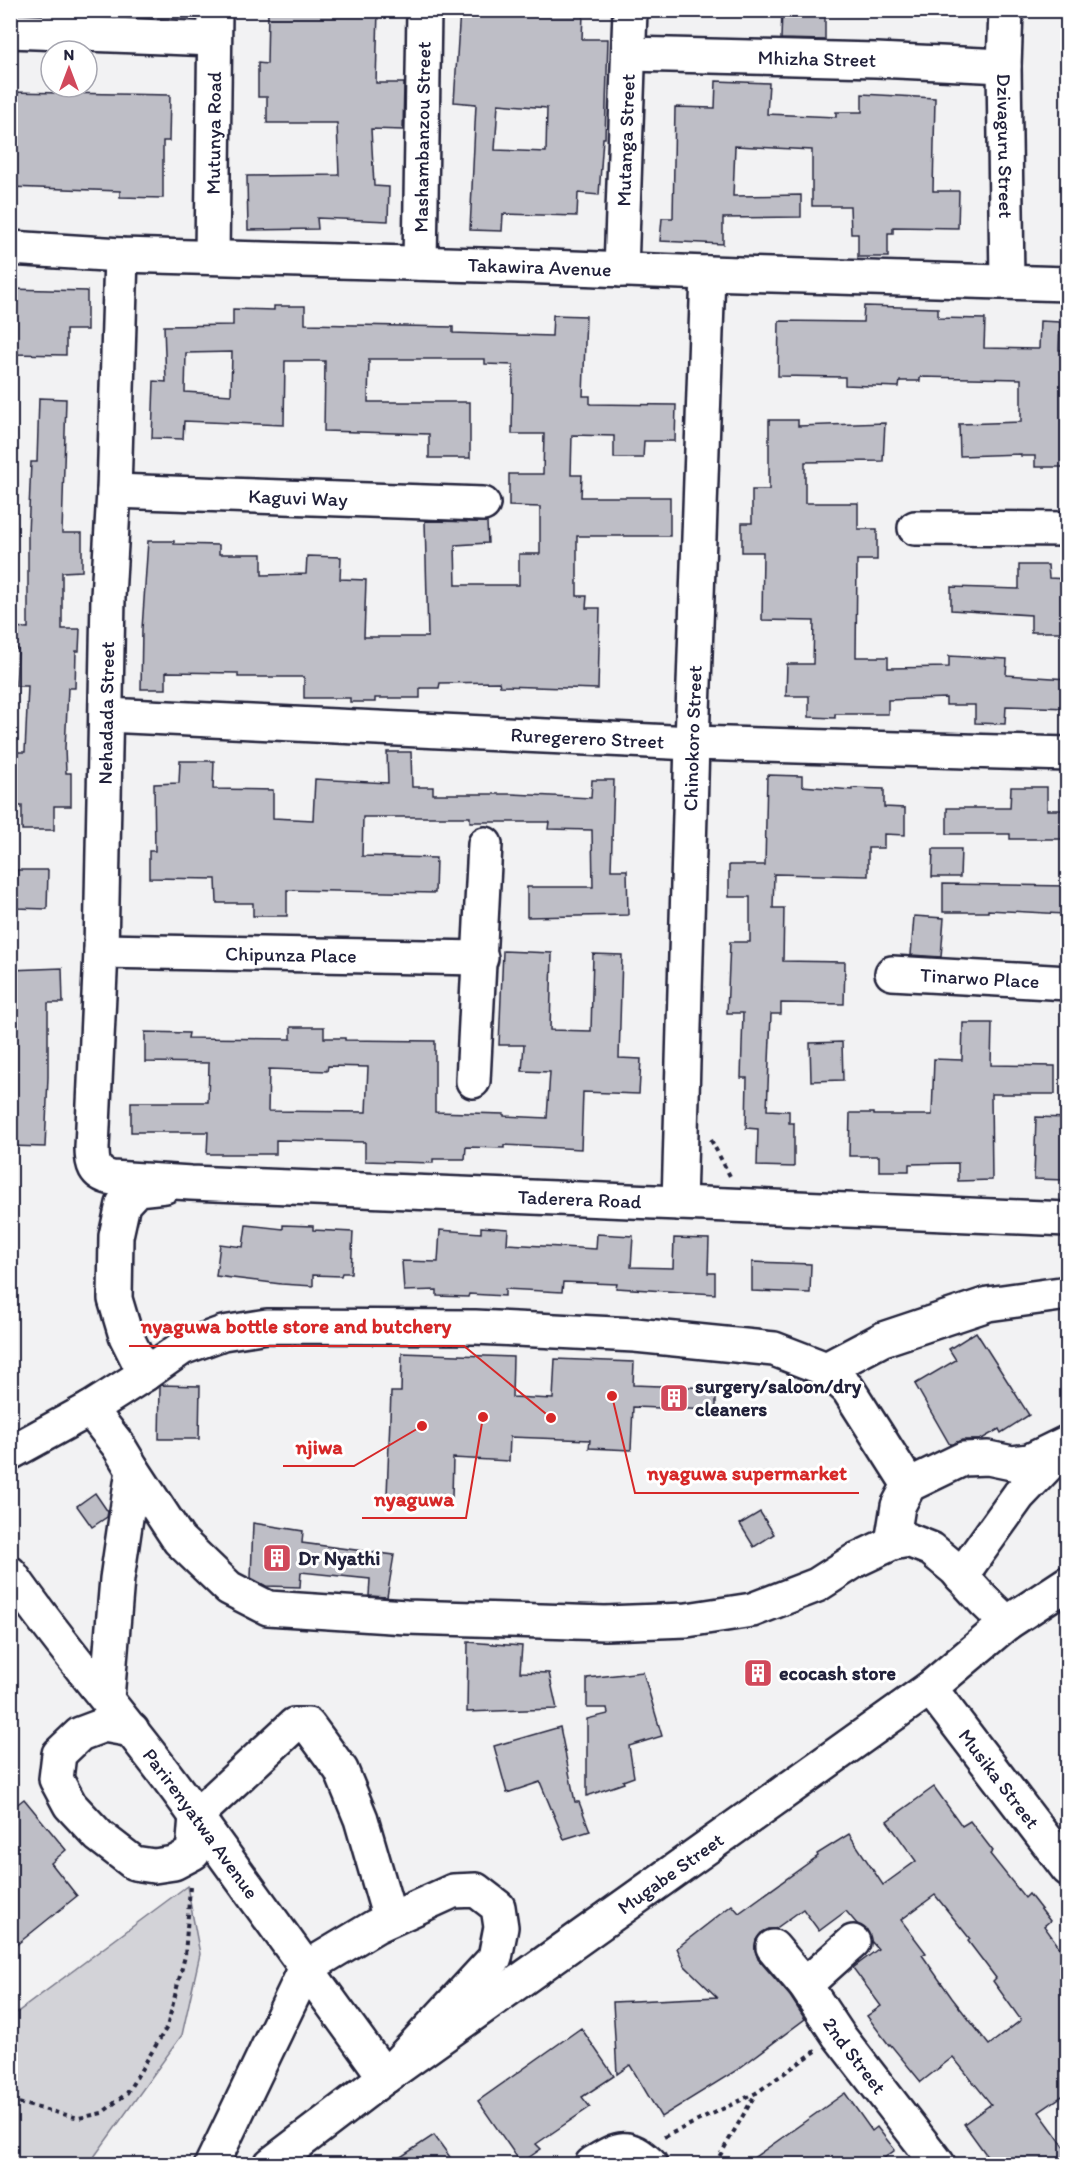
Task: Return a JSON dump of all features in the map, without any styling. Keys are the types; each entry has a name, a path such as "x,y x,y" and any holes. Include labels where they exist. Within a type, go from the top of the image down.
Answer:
{"street":[{"name":"Mashambanzou Street","path":"420,263 424,10"},
{"name":"Mutanga Street","path":"621,270 630,10"},
{"name":"Dzivaguru Street","path":"1006,10 1004,66 1007,281"},
{"path":"10,32 214,25"},
{"name":"Mutunya Road","path":"212,256 214,25"},
{"name":"Mhizha Street","path":"629,54 876,60 1004,66"},
{"name":"Takawira Avenue","path":"10,248 121,255 1068,284"},
{"name":"Nehadada Street","path":"96,1171 92,1162 92,1148 101,951 108,597 114,491 121,255"},
{"name":"Chinokoro Street","path":"679,1203 708,273"},
{"name":"Kaguvi Way","path":"114,491 483,504"},
{"path":"915,528 1068,529"},
{"name":"Ruregerero Street","path":"106,715 692,743 1068,754"},
{"path":"473,1081 485,844"},
{"name":"Chipunza Place","path":"101,951 481,958"},
{"name":"Tinarwo Place","path":"892,973 1068,983"},
{"name":"Taderera Road","path":"96,1171 112,1178 191,1183 1068,1219"},
{"path":"145,1374 126,1336 115,1299 116,1236 123,1204 137,1189 191,1183"},
{"path":"826,1369 883,1339 988,1304 1068,1293"},
{"path":"10,1453 90,1409 182,1348 223,1333 267,1326 475,1327 635,1335 774,1349 826,1369 848,1389 909,1485"},
{"path":"90,1409 118,1445 179,1540 229,1588 268,1608 395,1617 605,1623 687,1620 752,1610 817,1585 856,1560 892,1543 908,1540 931,1549 1007,1623"},
{"path":"892,1543 898,1506 909,1485 963,1459 988,1458 1012,1463 1029,1461 1068,1443"},
{"path":"961,1576 1019,1495 1068,1443"},
{"path":"107,1698 117,1579 133,1470"},
{"name":"Parirenyatwa Avenue","path":"10,1573 60,1642 107,1698 196,1816 385,2077"},
{"name":"Mugabe Street","path":"271,2164 385,2077 930,1688 1007,1623 1068,1583"},
{"name":"Musika Street","path":"930,1688 1068,1869"},
{"path":"132,1730 104,1725 80,1734 59,1754 56,1779 70,1805 99,1836 134,1863 154,1866 174,1863 193,1853 196,1816 294,1725 308,1725 341,1770 361,1819 390,1919"},
{"path":"212,2164 306,1968 390,1919 453,1891 476,1890 498,1907 501,1927 495,1958 385,2077"},
{"path":"805,1985 853,1942"},
{"name":"2nd Street","path":"773,1947 805,1985 839,2036 938,2164"},
{"path":"592,2164 623,2149 643,2158"}],"path":[{"path":"708,1132 745,1206"},
{"path":"10,2101 79,2118 102,2113 127,2093 167,2027 185,1956 193,1853"},
{"path":"643,2158 702,2117 756,2093 839,2036"},
{"path":"715,2164 756,2093"}],"shaded area":[{"path":"187,1886 200,1954 182,2035 89,2164 11,2164 11,2017"}],"building":[{"path":"268,10 378,10 376,83 404,83 403,130 371,129 374,186 389,187 388,221 317,218 318,229 248,230 247,176 339,175 337,123 267,123 267,97 258,97 258,63 267,64"},
{"path":"460,10 528,10 528,13 583,14 582,39 608,39 605,138 603,138 599,195 578,193 577,216 503,214 502,231 470,230 476,104 454,102","holes":["498,104 547,108 546,152 495,150"]},
{"path":"782,10 825,10 825,40 781,39"},
{"path":"716,81 769,83 767,114 836,117 836,112 862,112 862,94 935,98 933,191 959,191 958,228 893,227 893,233 888,233 888,257 858,257 858,234 851,234 850,206 812,206 812,150 735,146 733,196 801,195 801,217 723,218 723,244 660,241 662,218 673,218 675,107 715,108"},
{"path":"10,92 39,93 39,99 99,99 99,94 170,95 169,141 163,141 163,198 120,197 120,191 10,187"},
{"path":"10,289 87,291 87,330 66,330 66,355 10,354"},
{"path":"274,306 305,306 305,324 453,327 453,333 552,336 553,315 586,316 583,396 590,396 590,404 676,405 675,441 644,441 643,458 614,458 614,436 572,435 571,475 582,475 581,497 670,497 670,536 577,536 577,596 587,596 586,608 600,608 598,689 500,686 499,682 440,683 439,688 420,688 420,698 375,698 375,702 350,702 350,698 304,698 304,677 238,677 238,673 166,672 166,689 141,689 142,629 148,541 219,545 219,554 262,554 262,575 306,574 307,556 341,557 340,579 366,580 364,637 428,637 425,521 487,522 488,543 455,545 456,585 519,585 519,554 540,554 540,507 509,506 509,474 543,474 544,434 512,434 513,365 485,364 485,359 369,359 368,402 470,402 470,458 429,458 429,434 324,431 325,361 285,361 284,425 184,421 183,439 152,438 154,381 166,382 164,326 233,325 233,309 274,310","holes":["232,352 231,395 185,392 186,353"]},
{"path":"864,306 938,308 938,318 985,319 984,348 1039,349 1040,321 1060,322 1059,350 1068,350 1068,467 1035,467 1035,456 1021,456 1021,454 960,456 959,424 1021,422 1021,379 920,377 920,381 900,381 899,387 845,385 845,377 778,376 779,321 863,322"},
{"path":"39,398 66,399 62,533 82,533 82,571 62,572 62,629 80,629 79,651 76,651 75,688 68,688 65,748 66,773 71,773 71,806 54,806 54,830 22,830 22,806 10,806 10,773 12,752 25,752 28,686 16,686 18,649 10,649 10,627 28,628 31,462 37,462"},
{"path":"769,420 798,420 798,426 885,423 883,461 805,462 805,503 858,503 858,529 877,529 877,560 857,560 856,657 888,657 888,668 949,667 949,656 1007,659 1006,675 1068,679 1068,708 1006,706 1005,724 975,723 975,705 946,705 946,698 888,700 888,714 835,714 835,718 809,717 809,696 786,696 787,664 813,664 814,621 762,620 763,552 742,552 742,523 752,523 752,490 769,490"},
{"path":"1019,565 1048,565 1049,578 1068,579 1068,632 1031,632 1031,615 951,610 951,587 1019,589"},
{"path":"387,752 411,752 412,787 433,787 433,794 512,794 591,798 592,780 614,780 611,870 627,870 628,915 527,917 527,887 593,887 592,830 548,829 549,822 470,822 470,817 363,817 362,856 436,858 435,893 287,890 287,916 253,916 253,903 217,903 216,879 149,878 149,851 155,851 154,784 179,783 180,761 214,761 213,789 273,790 273,818 313,820 315,779 388,783"},
{"path":"767,775 802,776 802,786 852,790 852,788 884,789 884,807 905,808 905,835 884,834 884,848 868,848 868,876 774,874 773,908 784,908 783,961 845,962 844,1004 781,1003 781,1014 771,1014 767,1110 789,1111 789,1123 794,1123 794,1167 757,1166 758,1129 746,1128 747,1078 741,1078 743,1013 727,1013 730,942 750,942 750,897 729,897 729,865 765,865"},
{"path":"1011,787 1047,787 1047,810 1068,810 1068,839 1010,839 1010,834 947,834 947,808 1010,808"},
{"path":"933,849 961,849 960,877 932,877"},
{"path":"17,870 48,870 47,909 16,908"},
{"path":"943,884 1065,886 1064,914 988,910 988,912 943,912"},
{"path":"914,916 944,918 941,957 911,955"},
{"path":"503,951 552,953 550,1030 591,1031 593,954 622,955 619,1058 641,1059 639,1094 583,1092 581,1149 504,1145 504,1148 466,1147 465,1159 433,1159 433,1163 365,1161 365,1142 276,1140 276,1154 207,1154 208,1132 131,1132 131,1102 208,1102 209,1063 145,1062 145,1032 189,1033 188,1038 291,1039 291,1027 324,1027 324,1038 435,1041 435,1112 547,1118 550,1072 522,1071 524,1045 499,1045","holes":["328,1066 368,1067 366,1112 268,1111 269,1069 327,1071"]},
{"path":"62,968 63,1003 48,1003 45,1147 10,1146 14,1003 10,1003 10,970"},
{"path":"963,1023 992,1023 991,1065 1055,1066 1055,1094 991,1094 992,1180 958,1181 958,1163 909,1164 909,1171 879,1171 879,1156 849,1156 850,1113 932,1115 934,1059 962,1060"},
{"path":"842,1042 843,1080 811,1081 810,1043"},
{"path":"1036,1117 1068,1118 1067,1180 1034,1179"},
{"path":"246,1225 283,1229 283,1225 313,1226 313,1230 353,1232 351,1273 342,1273 341,1276 313,1275 313,1286 216,1276 220,1244 243,1247"},
{"path":"481,1227 508,1229 507,1244 596,1249 597,1234 633,1236 631,1267 673,1268 674,1238 709,1239 708,1273 715,1273 715,1294 616,1288 617,1284 563,1282 562,1292 505,1289 505,1296 469,1294 468,1297 437,1296 437,1290 404,1291 402,1261 438,1262 440,1230 481,1233"},
{"path":"752,1262 811,1264 810,1293 752,1291"},
{"path":"976,1332 1029,1415 1001,1433 999,1429 980,1440 962,1440 950,1445 915,1384 956,1360 949,1349"},
{"path":"402,1353 513,1357 512,1397 553,1399 555,1359 634,1362 633,1385 716,1388 716,1410 633,1407 631,1450 589,1448 590,1440 510,1437 509,1461 453,1458 452,1497 387,1495 391,1392 401,1392"},
{"path":"161,1385 200,1386 199,1439 159,1439"},
{"path":"95,1493 108,1512 107,1517 92,1527 77,1506"},
{"path":"760,1512 774,1534 754,1547 740,1524"},
{"path":"253,1523 303,1531 302,1543 394,1555 387,1597 369,1596 370,1579 301,1572 300,1587 266,1586 251,1578"},
{"path":"468,1642 522,1646 520,1672 549,1673 557,1709 467,1712"},
{"path":"643,1672 662,1736 629,1746 634,1777 623,1781 624,1783 587,1796 587,1719 608,1714 607,1708 587,1708 587,1678"},
{"path":"560,1727 575,1802 579,1802 590,1831 564,1839 540,1782 507,1793 494,1746"},
{"path":"934,1787 962,1826 970,1821 993,1851 990,1854 1025,1898 1029,1894 1050,1921 1044,1926 1068,1959 1068,2092 1039,2112 1068,2152 1068,2164 993,2164 964,2124 991,2104 953,2057 921,2082 867,2016 881,2006 853,1968 878,1949 871,1941 867,1930 857,1924 846,1911 819,1931 803,1909 775,1929 761,1933 756,1940 755,1950 758,1959 790,1996 805,2019 737,2070 661,2117 630,2065 617,2074 613,2002 717,1997 685,1966 677,1948 732,1905 739,1913 818,1856 817,1854 849,1834 883,1885 916,1861 887,1821","holes":["935,1895 970,1939 968,1941 996,1978 993,1981 1021,2020 989,2045 952,1998 922,1955 926,1953 901,1920"]},
{"path":"24,1799 66,1850 51,1863 77,1896 10,1950 10,1810"},
{"path":"581,2028 614,2076 582,2097 590,2107 536,2144 541,2149 521,2163 478,2101"},
{"path":"845,2093 872,2131 877,2127 895,2150 876,2164 745,2164"},
{"path":"434,2135 455,2164 390,2164"}],"place":[{"name":"nyaguwa supermarket","path":"612,1396"},
{"name":"surgery/saloon/dry cleaners","path":"674,1398"},
{"name":"nyaguwa","path":"483,1417"},
{"name":"nyaguwa bottle store and butchery","path":"551,1418"},
{"name":"njiwa","path":"422,1426"},
{"name":"Dr Nyathi","path":"277,1558"},
{"name":"ecocash store","path":"758,1673"}]}
